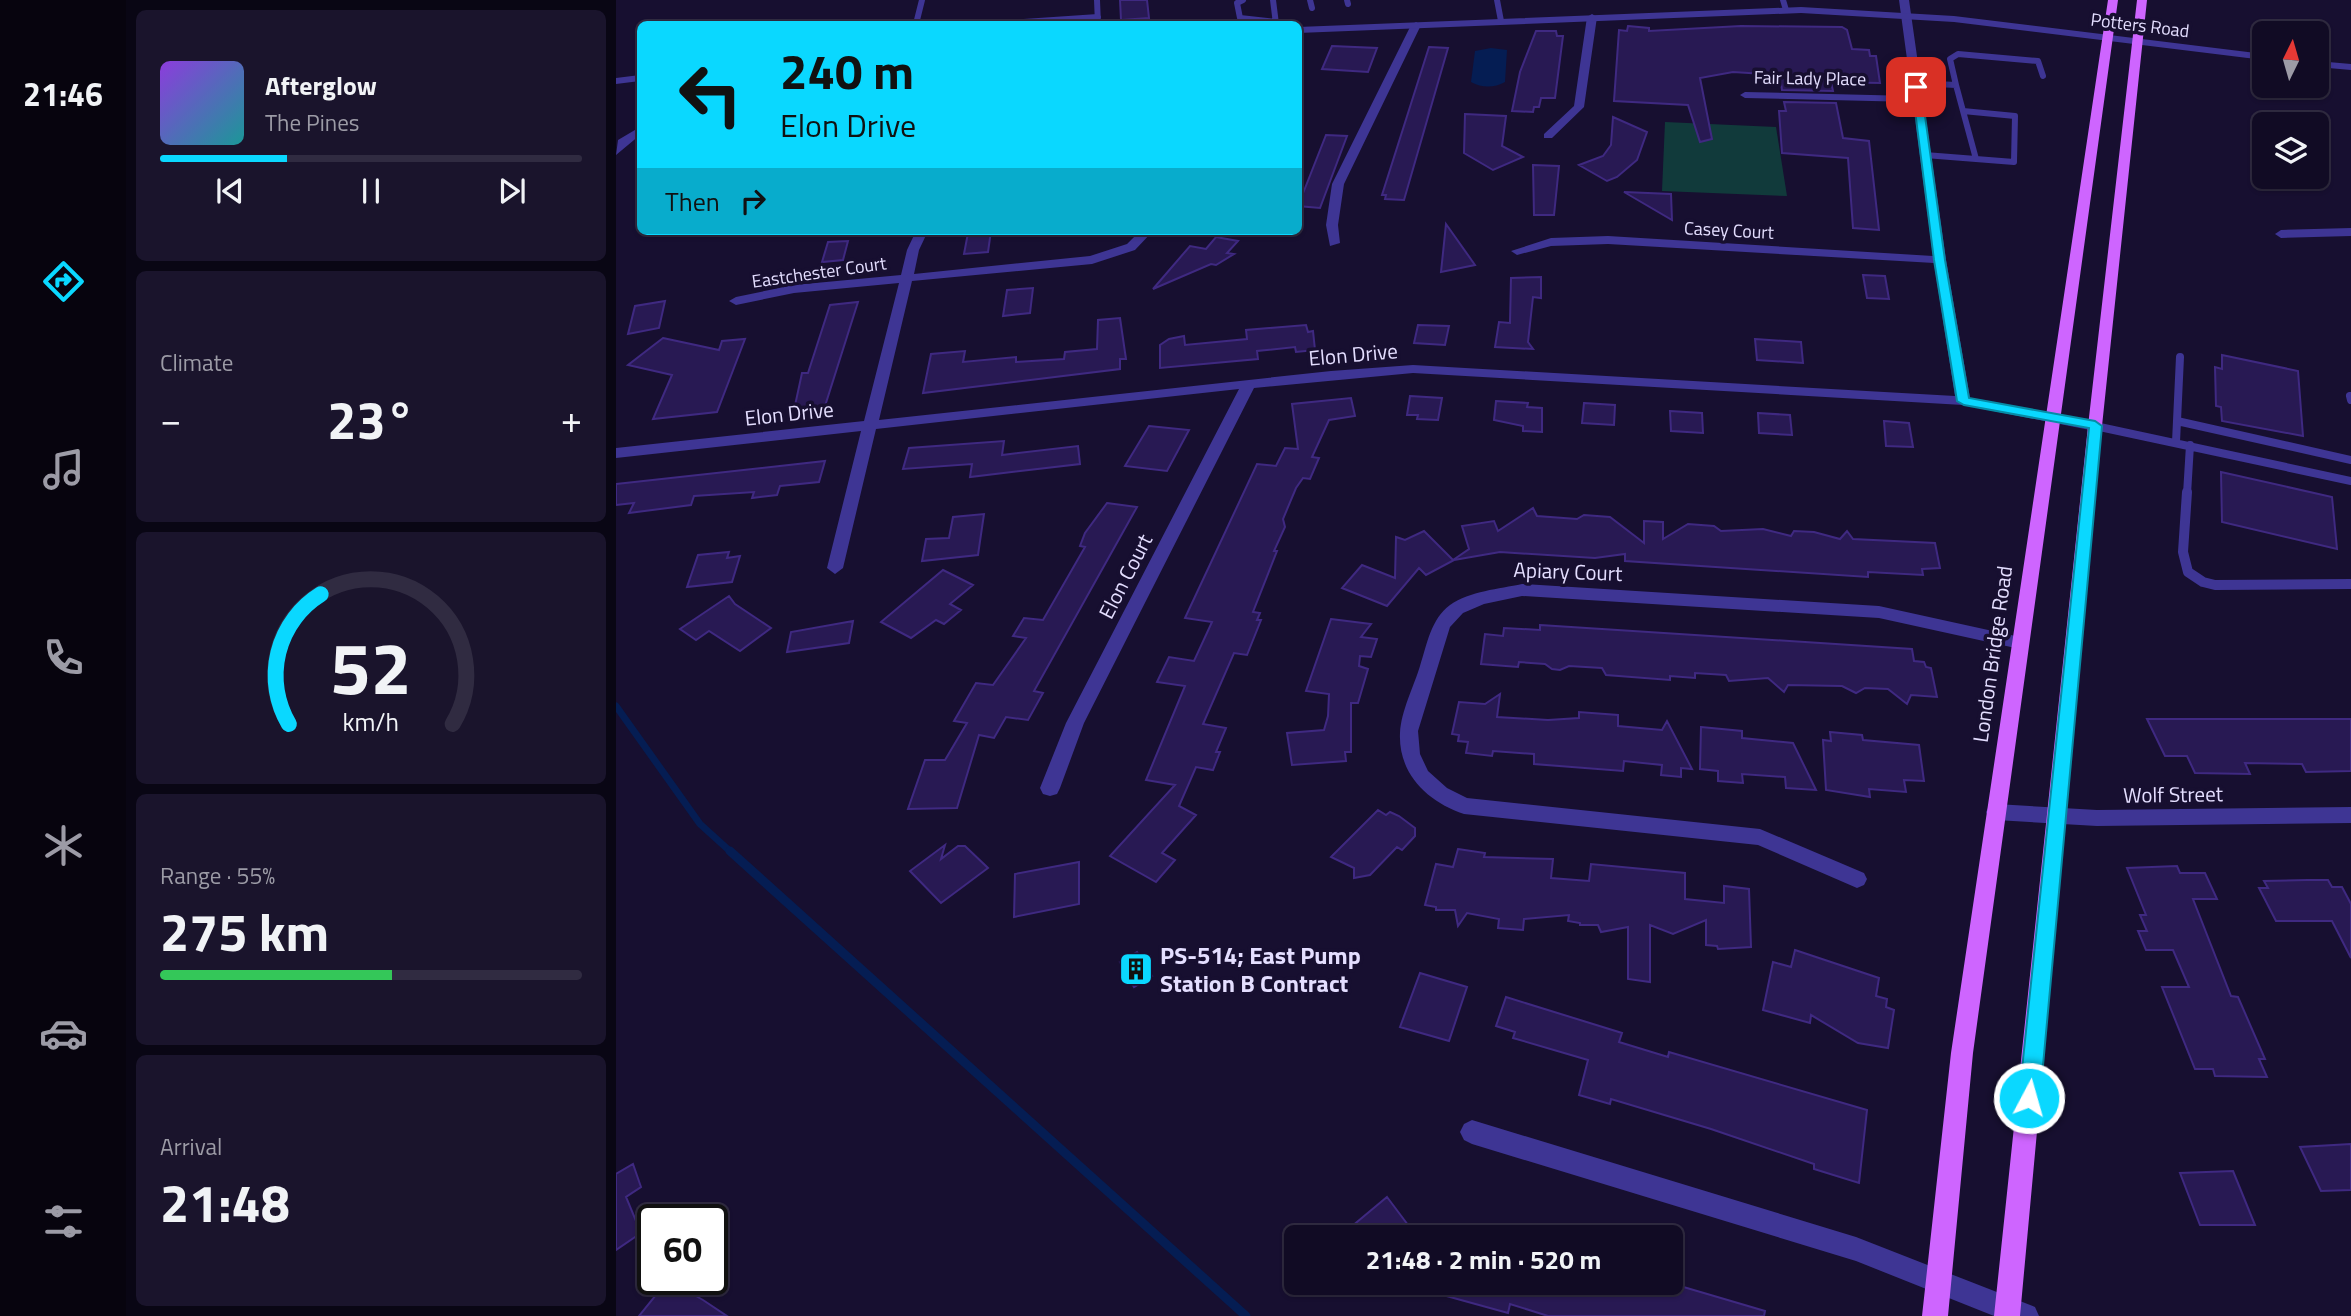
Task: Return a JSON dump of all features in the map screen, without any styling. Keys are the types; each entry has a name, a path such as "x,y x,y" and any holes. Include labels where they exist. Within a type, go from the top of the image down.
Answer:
{"main road":[{"name":"London Bridge Road","path":"1935,1316 1962,1053 2051,416 2109,39 2112,0"},
{"path":"2014,1313 2095,426 2142,0"}],"street":[{"path":"1904,0 1940,260 1964,401"},
{"name":"Potters Road","path":"1302,30 1785,5 1905,15 2252,56"},
{"path":"1548,136 1579,107 1592,17"},
{"path":"1334,243 1332,225 1338,184 1416,24"},
{"path":"2329,65 2351,67"},
{"path":"616,81 637,78"},
{"name":"Fair Lady Place","path":"1745,95 1917,99"},
{"path":"616,152 622,142 637,132"},
{"path":"2281,234 2351,232"},
{"path":"835,568 913,250 920,235"},
{"name":"Eastchester Court","path":"736,302 794,289 1093,260 1131,247 1143,235"},
{"name":"Casey Court","path":"1517,251 1551,242 1608,240 1940,260"},
{"name":"Elon Drive","path":"616,453 1413,369 1964,401 2095,426"},
{"name":"Elon Court","path":"1049,788 1075,723 1248,386"},
{"name":"Apiary Court","path":"1857,879 1760,837 1464,806 1440,794 1420,776 1411,754 1409,730 1443,624 1457,610 1479,599 1522,590 1879,612 2021,643"},
{"name":"Wolf Street","path":"1996,813 2058,817 2351,815"},
{"path":"1472,1132 1856,1249 2014,1313"}],"lane":[{"path":"917,21 922,0"},
{"path":"1097,0 1098,21"},
{"path":"1243,0 1237,3 1240,18 1262,21"},
{"path":"1273,0 1276,21"},
{"path":"1310,0 1312,8"},
{"path":"1497,0 1501,21"},
{"path":"1032,21 1098,16"},
{"path":"1976,159 1950,59 1958,54 2025,58 2038,61 2043,76"},
{"path":"1916,83 1956,85"},
{"path":"1926,155 2014,162 2015,116 1964,111"},
{"path":"2176,442 2180,357"},
{"path":"2177,421 2351,460"},
{"path":"2095,426 2351,481"},
{"path":"2190,445 2183,563 2196,579 2215,585 2351,584"}],"green space":[{"path":"1665,122 1776,127 1787,196 1662,191"}],"water":[{"path":"1491,48 1507,50 1505,82 1488,86 1471,82 1475,51"}],"building":[{"path":"1120,0 1147,0 1149,18 1121,20"},
{"path":"1628,26 1649,28 1649,31 1741,26 1842,27 1847,30 1852,49 1869,50 1870,56 1876,56 1880,83 1831,82 1833,91 1782,90 1780,75 1733,72 1700,78 1712,139 1700,142 1688,105 1614,101 1619,30 1627,31"},
{"path":"1536,31 1556,31 1557,36 1563,36 1555,98 1541,98 1539,107 1534,107 1533,112 1512,111 1520,72"},
{"path":"1332,46 1377,48 1368,72 1322,69"},
{"path":"1429,47 1448,48 1404,200 1385,199 1386,195 1382,195"},
{"path":"1784,102 1836,103 1843,138 1869,141 1879,230 1853,228 1848,158 1782,153 1779,111 1786,111"},
{"path":"1465,114 1506,116 1502,146 1523,157 1493,170 1464,153"},
{"path":"1613,117 1647,132 1637,160 1617,177 1607,181 1579,165 1603,156 1611,145"},
{"path":"1326,135 1347,136 1320,208 1302,206 1302,196"},
{"path":"1533,165 1559,166 1554,215 1534,215"},
{"path":"1624,192 1671,194 1672,220"},
{"path":"1446,224 1475,265 1441,272"},
{"path":"968,235 990,235 988,252 964,254"},
{"path":"1216,237 1238,241 1227,253 1234,254 1216,265 1211,264 1153,289 1190,246 1206,249"},
{"path":"848,241 843,260 822,262 828,242"},
{"path":"1863,275 1885,276 1889,299 1867,298"},
{"path":"1541,277 1541,298 1533,297 1528,342 1533,349 1495,347 1499,322 1510,323 1511,278"},
{"path":"1033,288 1030,313 1003,316 1007,290"},
{"path":"665,301 659,328 628,334 635,306"},
{"path":"858,302 825,406 794,410 802,373 808,373 830,305"},
{"path":"1120,318 1126,359 1120,359 1120,369 923,393 931,354 965,351 963,362 1016,357 1016,362 1064,359 1065,352 1097,349 1098,320"},
{"path":"1306,325 1308,332 1313,331 1315,350 1296,352 1295,347 1257,351 1258,359 1160,368 1160,345 1169,339 1184,336 1185,345 1247,339 1246,330"},
{"path":"1418,325 1449,326 1445,345 1414,343"},
{"path":"663,338 719,350 722,341 745,339 717,412 653,419 672,375 628,365"},
{"path":"1755,339 1801,342 1803,363 1757,360"},
{"path":"2222,355 2298,371 2303,436 2222,421 2221,407 2216,406 2215,367 2222,369"},
{"path":"1410,396 1442,398 1438,420 1417,419 1418,415 1407,415"},
{"path":"1351,398 1355,416 1329,420 1312,457 1319,458 1310,479 1303,478 1296,488 1283,519 1285,527 1253,612 1260,613 1257,620 1261,620 1247,655 1234,653 1203,724 1226,728 1216,752 1220,752 1213,770 1196,767 1179,806 1196,815 1162,853 1175,860 1156,882 1110,856 1175,785 1146,780 1185,686 1157,682 1169,657 1194,661 1212,622 1185,618 1257,464 1276,466 1285,448 1298,449 1292,404"},
{"path":"1496,401 1528,403 1527,407 1542,408 1542,432 1523,431 1523,426 1494,420"},
{"path":"1584,403 1615,405 1614,425 1582,423"},
{"path":"1670,411 1702,413 1703,433 1671,431"},
{"path":"1758,413 1790,415 1792,435 1759,433"},
{"path":"1884,421 1909,423 1913,447 1886,446"},
{"path":"1149,426 1189,430 1167,471 1125,466"},
{"path":"1004,441 1002,455 1078,446 1080,464 970,477 972,464 903,469 909,448"},
{"path":"825,461 819,482 780,486 777,495 752,498 754,492 694,496 691,505 629,513 634,503 616,505 616,484"},
{"path":"2221,472 2332,497 2337,549 2222,522"},
{"path":"1107,503 1137,507 1034,691 1043,693 1028,720 1006,717 994,738 979,735 957,808 908,809 925,760 945,760 967,723 954,721 976,683 993,685 1026,638 1013,636 1024,618 1043,620 1085,547 1080,546 1085,533"},
{"path":"1533,508 1537,516 1577,519 1584,515 1610,517 1644,543 1644,521 1663,522 1663,539 1688,524 1714,526 1721,531 1763,529 1791,536 1794,531 1814,532 1840,539 1847,531 1853,539 1935,543 1940,568 1922,569 1923,575 1868,572 1868,577 1625,561 1625,554 1595,558 1500,552 1454,560 1426,575 1419,568 1387,606 1342,588 1362,565 1395,578 1396,537 1405,540 1424,531 1453,560 1469,549 1462,526 1494,521 1498,531"},
{"path":"984,514 978,555 922,561 926,539 949,538 953,517"},
{"path":"729,552 727,558 740,556 732,582 687,587 698,555"},
{"path":"943,570 973,585 950,604 961,610 944,624 936,620 911,638 881,622"},
{"path":"729,596 735,604 771,628 740,651 709,631 696,640 680,629"},
{"path":"1331,619 1371,624 1361,637 1377,639 1371,657 1360,656 1359,666 1368,669 1358,703 1351,703 1351,752 1345,752 1346,761 1292,765 1287,733 1324,730 1328,716 1329,694 1306,691"},
{"path":"853,621 849,643 787,652 791,632"},
{"path":"1540,625 1912,649 1914,661 1924,662 1926,667 1931,668 1937,697 1911,695 1907,704 1888,689 1865,688 1856,693 1842,686 1788,685 1784,692 1768,678 1729,681 1726,675 1695,673 1695,678 1670,676 1670,680 1606,675 1602,668 1569,666 1560,670 1545,664 1519,662 1518,667 1481,664 1485,634 1503,636 1504,628 1540,630"},
{"path":"1500,694 1497,717 1548,720 1579,718 1579,712 1618,715 1618,726 1662,730 1667,721 1692,769 1681,768 1681,777 1661,775 1662,765 1624,761 1623,771 1534,764 1534,754 1493,751 1492,756 1466,753 1468,742 1458,741 1459,735 1452,734 1459,702 1485,704"},
{"path":"2147,719 2351,719 2351,771 2306,772 2302,764 2245,763 2250,774 2195,773 2187,756 2165,756"},
{"path":"1701,727 1742,731 1742,738 1793,743 1816,790 1786,788 1785,777 1742,774 1743,783 1718,781 1718,771 1700,769"},
{"path":"1830,732 1862,735 1863,740 1919,745 1924,781 1904,780 1906,792 1869,789 1870,797 1826,790 1823,740 1831,741"},
{"path":"1378,810 1386,815 1390,812 1399,816 1415,828 1415,836 1402,850 1397,847 1370,875 1354,878 1354,868 1331,857"},
{"path":"945,845 941,859 958,846 965,846 988,868 941,903 910,871"},
{"path":"1458,849 1485,853 1484,857 1553,859 1551,878 1589,881 1591,864 1685,873 1685,899 1724,903 1724,886 1749,889 1751,947 1718,949 1717,946 1706,945 1706,920 1673,934 1650,925 1650,982 1628,979 1628,927 1601,932 1598,925 1580,925 1568,921 1569,915 1524,919 1523,930 1498,928 1499,919 1467,913 1458,926 1455,910 1436,910 1436,907 1425,905 1436,864 1453,867"},
{"path":"1079,862 1079,904 1014,917 1015,874"},
{"path":"2177,866 2180,873 2205,873 2217,899 2193,899 2231,996 2238,997 2265,1059 2259,1059 2267,1077 2215,1076 2213,1069 2195,1069 2162,987 2189,987 2173,950 2146,950 2138,931 2147,931 2140,915 2146,915 2127,868"},
{"path":"2328,880 2332,887 2342,887 2351,904 2351,958 2332,921 2276,921 2259,888 2268,888 2264,881"},
{"path":"1795,950 1879,978 1876,996 1887,999 1886,1007 1894,1010 1888,1048 1858,1043 1811,1015 1810,1023 1763,1010 1773,962 1791,967"},
{"name":"PS-514; East Pump Station B Contract","path":"1137,952 1152,976 1134,987 1120,962"},
{"path":"1420,973 1467,987 1449,1041 1400,1027"},
{"path":"1506,997 1622,1033 1619,1042 1668,1057 1669,1052 1867,1110 1859,1183 1814,1169 1814,1164 1711,1129 1611,1099 1610,1104 1579,1095 1588,1060 1513,1038 1515,1032 1496,1026"},
{"path":"2351,1144 2351,1190 2321,1191 2300,1147"},
{"path":"633,1164 641,1187 626,1197 637,1223 637,1236 616,1250 616,1174"},
{"path":"2233,1171 2255,1225 2200,1225 2180,1173"},
{"path":"1387,1197 1408,1225 1353,1225"},
{"path":"1683,1287 1765,1311 1764,1316 1548,1316 1510,1304 1508,1313 1443,1295 1683,1295"},
{"path":"656,1295 694,1295 727,1316 639,1316"}],"waterway":[{"path":"616,706 700,824 732,853"},
{"path":"730,851 1246,1316"}],"place":[{"name":"PS-514; East Pump Station B Contract","path":"1136,969"}],"route":[{"path":"1916,87 1940,260 1964,401 2095,426 2029,1098"}]}
